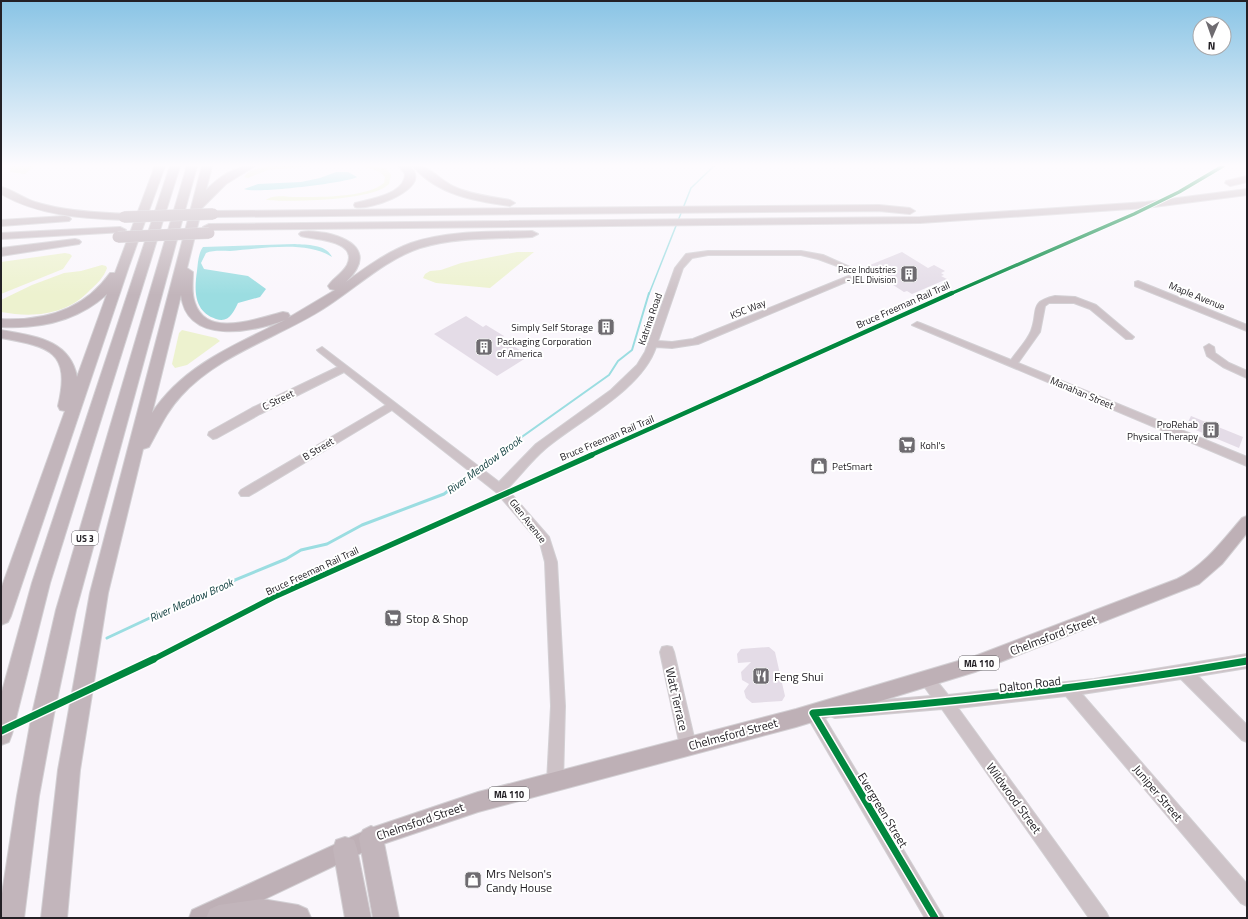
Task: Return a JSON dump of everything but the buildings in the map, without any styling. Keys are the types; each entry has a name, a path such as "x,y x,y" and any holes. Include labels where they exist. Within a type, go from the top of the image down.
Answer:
{"highway":[{"path":"45,209 121,226"},
{"path":"1,615 123,266 145,209"},
{"name":"US 3","path":"1,734 41,583 161,209"},
{"name":"US 3","path":"11,918 28,796 43,714 66,610 180,209"},
{"path":"210,224 328,209"},
{"path":"569,209 667,220 689,219 827,227 1091,209"},
{"path":"1,223 121,226 667,220 950,209"},
{"path":"54,918 63,818 74,733 99,593 196,211"},
{"path":"1,229 210,224 589,211"},
{"path":"126,484 150,428 171,399 192,378 222,356 305,315 397,254 422,244 451,238 625,230 667,220"},
{"path":"189,238 186,295 189,306 199,319 209,324 222,327 252,326 287,314 333,286 348,274 354,262 354,253 350,247 334,238 315,235 249,233 210,224"},
{"path":"1,236 121,226"},
{"path":"1,244 76,238 121,226"},
{"path":"1,252 121,226"},
{"path":"249,233 625,230"},
{"path":"1,241 76,238"},
{"path":"1,323 19,324 39,321 73,311 101,294 111,285 114,277 123,266"},
{"path":"1,334 30,339 48,345 61,355 69,368 70,386 49,477"},
{"path":"371,838 386,918"},
{"path":"346,849 358,918"},
{"path":"218,918 262,912 298,918"}],"main road":[{"name":"Chelmsford Street","path":"200,918 371,838 451,810 813,713 974,664 1193,579 1216,559 1247,522"}],"street":[{"name":"Katrina Road","path":"500,489 541,447 619,388 645,361 653,344 679,268 685,259 692,255 708,253 801,252 820,257 848,268"},
{"name":"KSC Way","path":"653,344 672,345 695,342 849,279"},
{"name":"Maple Avenue","path":"1138,284 1247,328"},
{"path":"1013,364 1035,332 1041,305 1046,301 1055,299 1075,300 1093,307 1129,337"},
{"name":"Manahan Street","path":"917,325 1247,462"},
{"path":"1209,347 1210,354 1226,365 1247,375"},
{"name":"Glen Avenue","path":"322,350 500,489 541,535 547,546 550,557 558,698 555,782"},
{"name":"C Street","path":"213,435 256,411 344,368"},
{"name":"B Street","path":"244,493 392,406"},
{"name":"Watt Terrace","path":"667,652 688,746"},
{"name":"Dalton Road","path":"813,713 946,703 1069,689 1185,673 1247,661"},
{"path":"1185,673 1247,735"},
{"name":"Wildwood Street","path":"926,679 946,703 1100,918"},
{"name":"Juniper Street","path":"1069,689 1247,897"},
{"name":"Evergreen Street","path":"813,713 935,918"}],"green space":[{"path":"517,252 534,252 490,288 436,283 423,278 425,274 430,271 441,270 461,263"},
{"path":"65,253 72,256 63,269 1,294 1,262"},
{"path":"102,265 106,266 107,268 100,280 81,298 71,305 49,313 26,315 1,312 1,300 32,285 64,273 81,271"},
{"path":"182,330 216,338 220,341 187,365 175,368 172,364 179,333"}],"water":[{"path":"295,244 321,247 332,257 321,252 296,247 215,251 206,253 201,263 204,269 248,276 266,289 260,297 238,303 230,316 224,320 209,316 203,311 197,300 196,279 198,259 203,247"}],"waterway":[{"name":"River Meadow Brook","path":"649,294 683,209"},
{"name":"River Meadow Brook","path":"495,456 609,375 618,361 632,350 649,293"},
{"name":"River Meadow Brook","path":"477,469 497,455"},
{"name":"River Meadow Brook","path":"107,638 201,594 286,559 301,550 327,544 362,525 444,494 473,472"}],"cycle path":[{"name":"Bruce Freeman Rail Trail","path":"1,731 139,667 274,597 1040,254 1146,209"},
{"path":"935,918 813,713 1031,693 1139,679 1247,661"}],"place":[{"name":"Pace Industries - JEL Division","path":"909,274"},
{"name":"Simply Self Storage","path":"606,327"},
{"name":"Packaging Corporation of America","path":"484,347"},
{"name":"ProRehab Physical Therapy","path":"1211,430"},
{"name":"Kohl's","path":"907,445"},
{"name":"PetSmart","path":"819,466"},
{"name":"Stop & Shop","path":"393,618"},
{"name":"Feng Shui","path":"761,676"},
{"name":"Mrs Nelson's Candy House","path":"473,880"}]}
